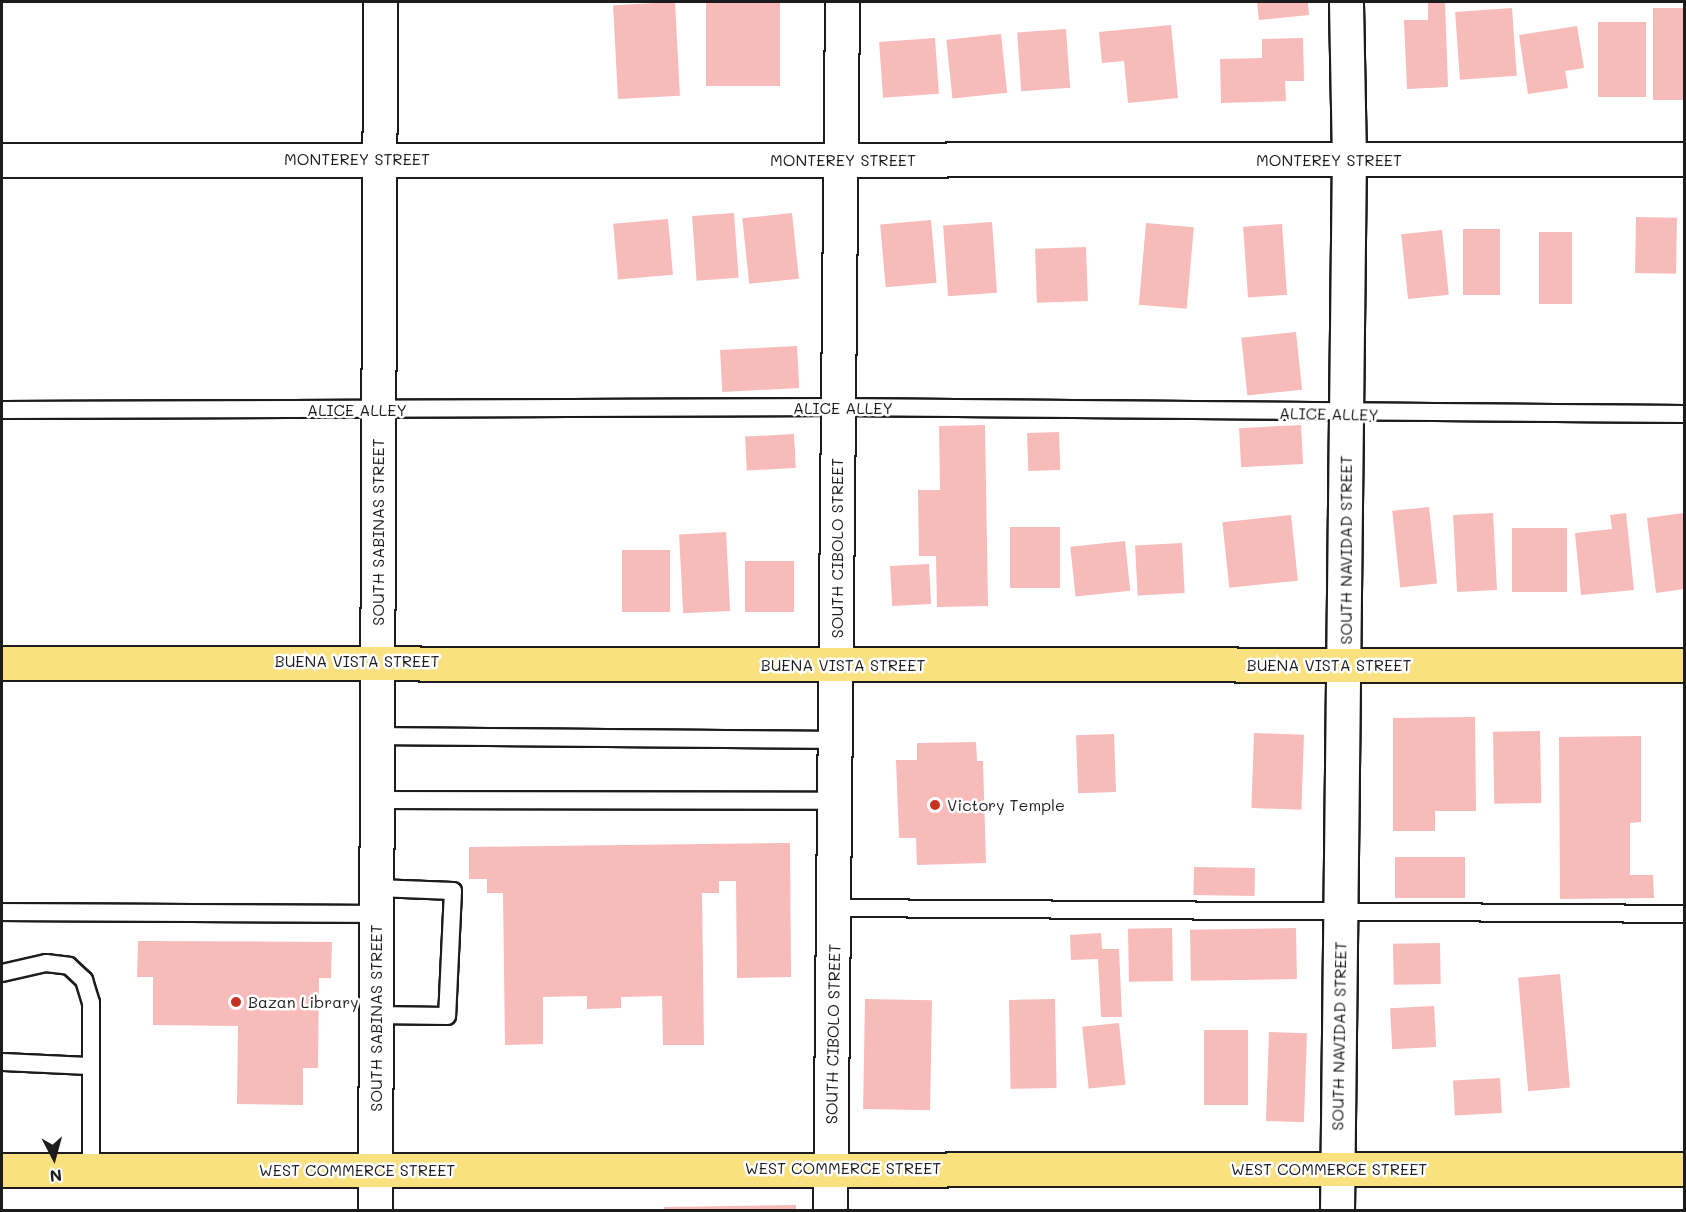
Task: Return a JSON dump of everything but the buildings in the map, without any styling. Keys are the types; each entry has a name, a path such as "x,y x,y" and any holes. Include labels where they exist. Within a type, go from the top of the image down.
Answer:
{"main road":[{"name":"BUENA VISTA STREET","path":"2,663 379,661 837,666 1684,665"},
{"name":"WEST COMMERCE STREET","path":"2,1170 830,1167 1337,1170 1684,1169"}],"street":[{"name":"SOUTH SABINAS STREET","path":"375,1210 380,2"},
{"name":"SOUTH CIBOLO STREET","path":"830,1210 835,909 837,407 842,2"},
{"name":"SOUTH NAVIDAD STREET","path":"1337,1210 1349,160 1346,2"},
{"name":"MONTEREY STREET","path":"2,160 1684,159"}],"lane":[{"name":"ALICE ALLEY","path":"2,410 837,407 1347,415 1684,414"},
{"path":"378,736 836,740"},
{"path":"377,800 835,801"},
{"path":"2,912 377,901 453,891 447,1016 377,1015"},
{"path":"835,909 1342,916 1684,914"},
{"path":"2,973 46,963 69,966 84,980 91,1003 90,1169"},
{"path":"2,1062 91,1066"}],"place":[{"name":"Victory Temple","path":"935,805"},
{"name":"Bazan Library","path":"236,1002"}]}
